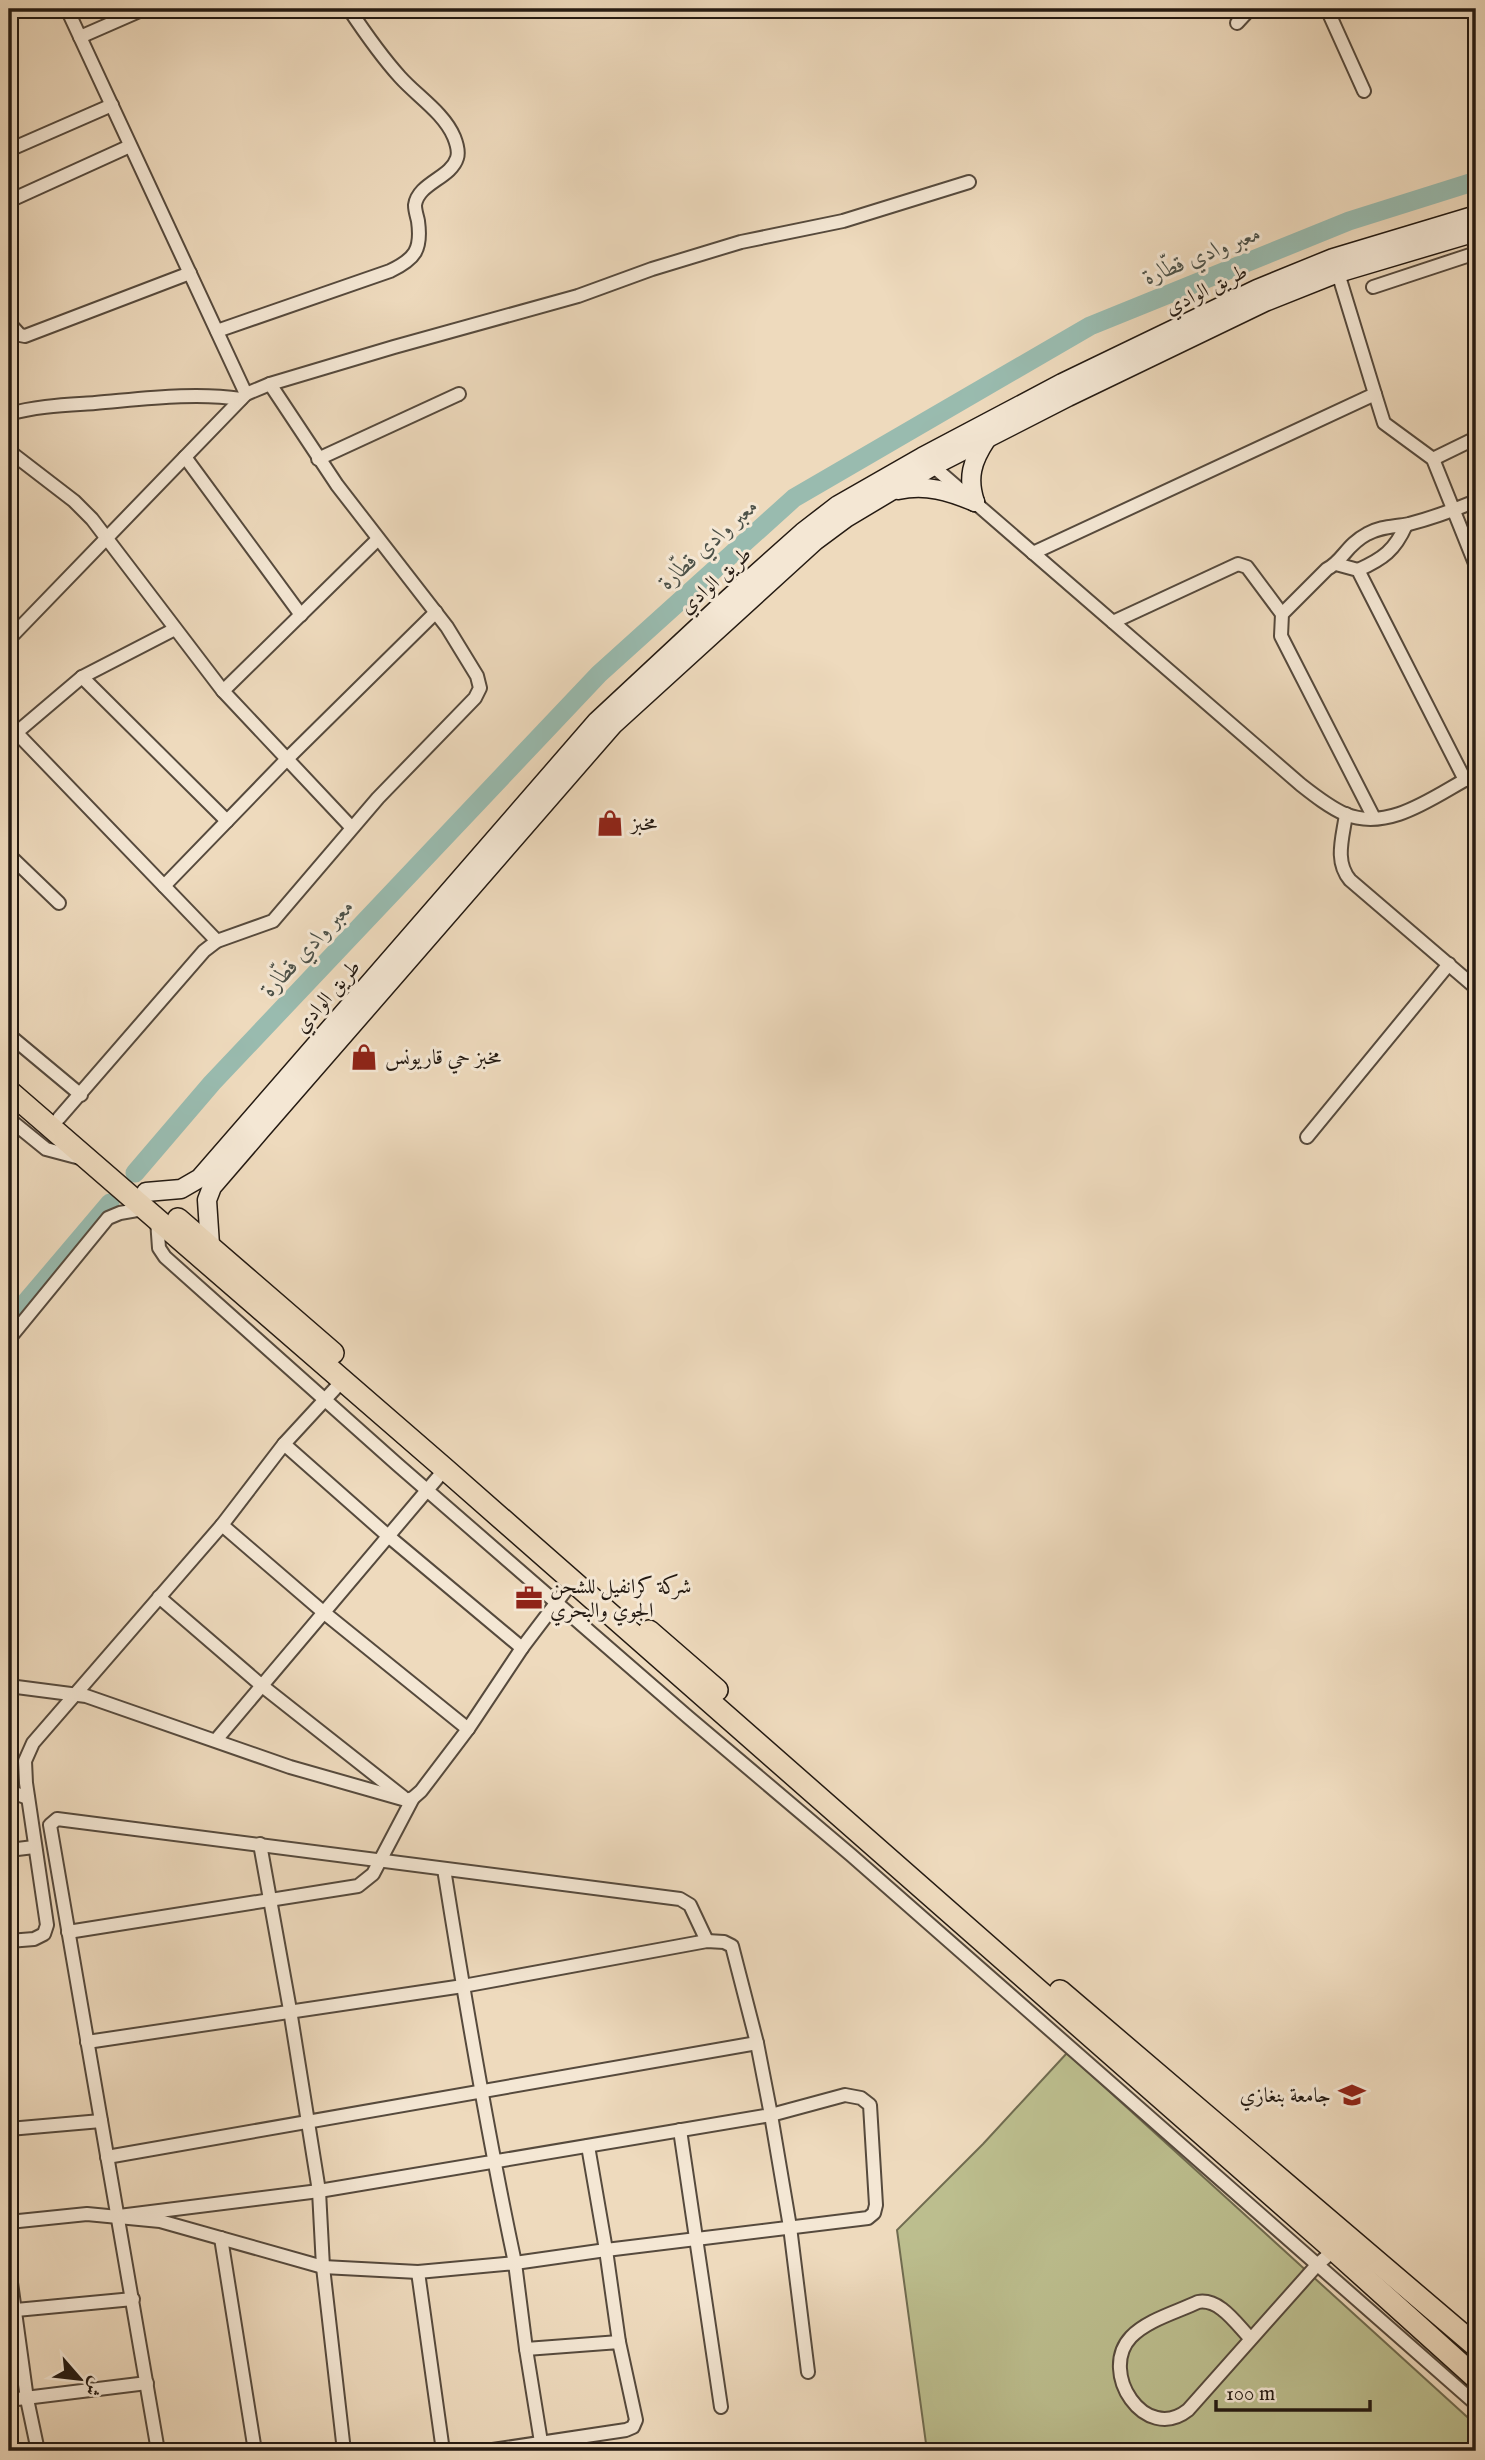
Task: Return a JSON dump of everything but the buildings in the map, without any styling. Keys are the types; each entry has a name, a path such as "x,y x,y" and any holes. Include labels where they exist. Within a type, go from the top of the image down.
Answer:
{"highway":[{"path":"9,1074 59,1118 149,1207 207,1254 343,1380 1334,2250 1476,2378"},
{"path":"9,1091 91,1162 207,1254 1044,1978 1476,2346"}],"main road":[{"name":"طريق الوادي","path":"584,746 629,709 815,541 927,461 988,438 1265,302 1475,224"},
{"name":"طريق الوادي","path":"149,1207 181,1189 206,1182 584,746 618,700 803,532 838,505 927,461 1062,383 1298,271 1334,258 1475,224"},
{"path":"975,502 971,488 972,469 979,450 988,438"},
{"path":"884,494 900,489 928,487 957,494 975,502"},
{"path":"206,1182 207,1254"}],"street":[{"path":"67,9 217,331 244,396"},
{"path":"80,37 144,9"},
{"path":"217,331 407,263 417,250 420,238 416,200 457,158 455,137 443,119 374,47 349,9"},
{"path":"1237,23 1250,9"},
{"path":"1327,9 1364,91"},
{"path":"9,150 112,105"},
{"path":"9,201 130,146"},
{"path":"9,639 244,396 270,384 578,296 652,269 741,243 843,221 969,182"},
{"path":"1373,287 1476,253"},
{"path":"9,323 20,335 25,336 190,273"},
{"path":"1338,273 1384,423 1433,459 1475,558"},
{"path":"59,1118 204,951 217,941 273,921 352,828 478,693 480,683 477,676 436,612 377,540 318,459 270,384"},
{"path":"318,459 459,394"},
{"path":"1033,553 1375,394"},
{"path":"9,414 118,401 244,396"},
{"path":"1433,459 1476,438"},
{"path":"9,451 74,501 92,519 223,691 352,828"},
{"path":"184,457 301,615"},
{"path":"927,461 1300,784 1323,802 1346,814 1374,818 1401,813 1470,777 1358,570"},
{"path":"1282,614 1327,569 1336,565 1351,543 1369,532 1390,525 1406,525 1476,501"},
{"path":"1336,565 1358,570 1379,561 1392,550 1406,525"},
{"path":"223,691 377,540"},
{"path":"1113,622 1238,564 1247,567 1282,614 1281,636 1374,818"},
{"path":"164,886 287,759 436,612"},
{"path":"175,629 82,677 12,729 217,941"},
{"path":"82,677 227,821"},
{"path":"1346,814 1340,858 1342,871 1476,988"},
{"path":"9,855 59,903"},
{"path":"1307,1137 1448,964"},
{"path":"9,1035 81,1095"},
{"path":"9,1119 46,1149 91,1162"},
{"path":"9,1339 108,1218 149,1207 159,1248 165,1257 428,1491 1476,2404"},
{"path":"189,1278 207,1254"},
{"path":"9,1941 34,1939 44,1934 47,1925 28,1798 25,1760 28,1752 222,1525 284,1444 343,1380"},
{"path":"284,1444 522,1648"},
{"path":"216,1740 322,1611 445,1469"},
{"path":"222,1525 322,1611 468,1729"},
{"path":"68,1932 358,1886 373,1874 409,1799 421,1791 468,1729 522,1648 572,1582"},
{"path":"159,1597 261,1685 409,1799"},
{"path":"9,1686 75,1694 290,1767 409,1799"},
{"path":"790,1804 806,1787"},
{"path":"9,1791 28,1798"},
{"path":"158,2451 50,1825 53,1820 680,1899 690,1905 707,1941"},
{"path":"260,1844 319,2190 323,2267 344,2451"},
{"path":"9,1850 34,1847"},
{"path":"444,1869 481,2093 515,2263 541,2442"},
{"path":"87,2042 463,1986 707,1941 724,1942 732,1946 757,2042 790,2227 808,2372"},
{"path":"107,2157 481,2093 757,2042"},
{"path":"9,2222 87,2214 160,2221 323,2267 418,2272 515,2263 868,2218 874,2213 870,2105 861,2098 845,2095 771,2115 494,2162 319,2190 119,2216"},
{"path":"9,2129 101,2121"},
{"path":"680,2130 721,2407"},
{"path":"486,2451 626,2430 633,2427 636,2420 619,2342 588,2146"},
{"path":"221,2238 255,2451"},
{"path":"1251,2339 1216,2305 1208,2301 1198,2302 1144,2327 1131,2337 1120,2357 1121,2381 1144,2414 1157,2419 1176,2418 1188,2410 1317,2265 1334,2250"},
{"path":"9,2268 27,2399 38,2451"},
{"path":"418,2272 443,2451"},
{"path":"16,2310 133,2300"},
{"path":"526,2349 619,2342"},
{"path":"9,2400 147,2383"}],"green space":[{"path":"1067,2053 1476,2425 1476,2451 927,2451 897,2230 983,2144"}],"waterway":[{"name":"معبر وادي قطّارة","path":"135,1173 212,1083 599,674 794,498 1090,326 1349,221 1476,181"},
{"name":"معبر وادي قطّارة","path":"9,1322 110,1203"}],"place":[{"name":"مخبز","path":"610,823"},
{"name":"مخبز حي قاريونس","path":"364,1057"},
{"name":"شركة كرانفيل للشحن الجوي والبحري","path":"529,1598"},
{"name":"جامعة بنغازي","path":"1352,2095"}]}
